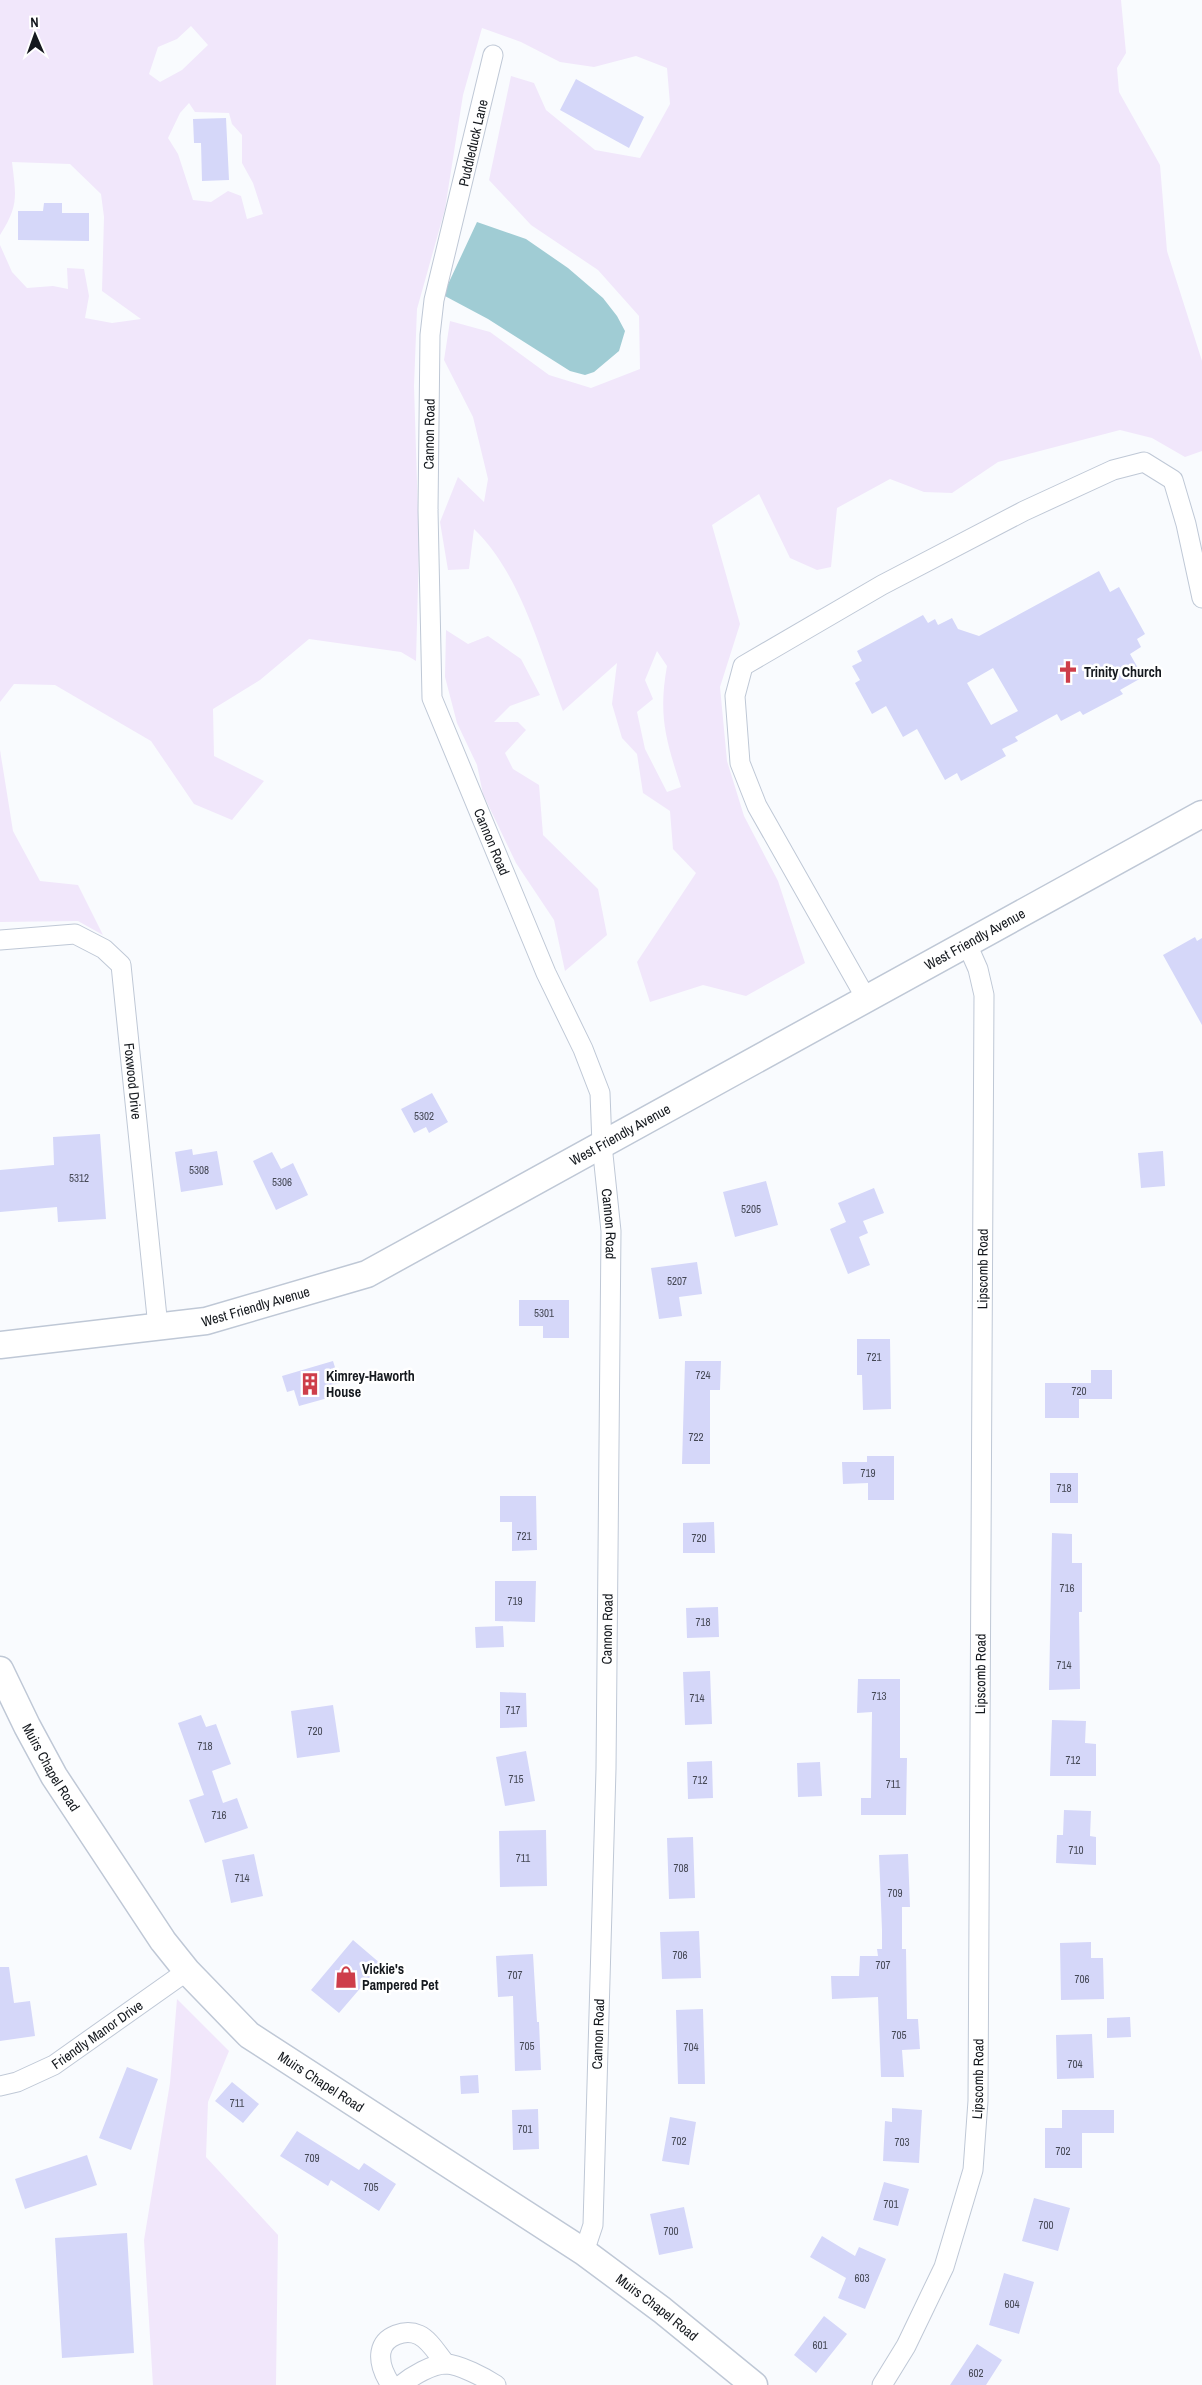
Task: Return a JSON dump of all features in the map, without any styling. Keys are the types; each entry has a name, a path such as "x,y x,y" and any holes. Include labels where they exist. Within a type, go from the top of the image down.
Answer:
{"main road":[{"name":"West Friendly Avenue","path":"0,1345 206,1321 367,1274 1202,814"},
{"name":"Muirs Chapel Road","path":"0,1670 54,1776 163,1941 187,1971 249,2035 584,2252 662,2310 754,2385"}],"street":[{"name":"Puddleduck Lane","path":"452,231 493,54"},
{"name":"Cannon Road","path":"452,231 434,300 430,335 428,519 432,698 546,973 570,1021 600,1093 602,1145 611,1230 606,1769 593,2225 584,2252"},
{"path":"867,1000 757,806 740,763 735,696 743,666 882,585 1016,515 1113,470 1144,462 1173,480 1186,524 1202,598"},
{"name":"Foxwood Drive","path":"0,940 76,934 104,949 121,965 158,1326"},
{"name":"Lipscomb Road","path":"882,2385 906,2346 944,2267 973,2170 978,2101 984,995 978,969 967,944"},
{"name":"Friendly Manor Drive","path":"0,2086 17,2082 54,2065 187,1971"},
{"path":"391,2385 382,2366 381,2351 388,2340 400,2333 412,2333 421,2336 446,2364 479,2374 496,2385"},
{"path":"401,2385 414,2374 446,2364"}],"shaded area":[{"path":"0,0 1121,0 1126,53 1117,68 1119,92 1160,165 1167,251 1202,361 1202,451 1185,457 1152,438 1120,430 998,462 952,493 924,492 890,479 837,508 831,567 817,570 790,558 759,494 712,525 740,624 720,687 727,761 744,816 778,881 805,963 746,996 703,985 650,1002 637,962 696,873 673,849 670,811 643,793 637,754 622,738 612,704 617,663 563,711 528,614 504,568 490,547 474,529 469,569 448,570 440,522 458,477 484,502 488,479 473,417 444,360 450,321 490,332 549,375 591,388 640,369 639,316 598,270 531,225 489,180 511,76 534,83 546,110 595,150 640,158 670,104 667,68 636,56 594,67 560,62 521,42 482,28 463,95 445,209 417,309 414,386 419,547 416,661 401,652 309,639 260,680 213,709 214,756 264,781 232,820 194,804 151,741 55,685 14,684 0,702 0,245 12,272 27,288 53,286 68,289 67,268 84,269 89,296 85,318 112,323 141,319 102,291 104,217 101,194 70,164 12,162 15,200 10,216 0,235","holes":["191,26 208,45 182,70 160,82 149,74 158,47 177,39","189,103 195,112 229,113 232,124 242,135 242,163 253,183 263,214 247,219 241,196 228,191 211,202 193,200 178,154 168,138 180,113","657,651 667,666 663,699 665,728 681,787 667,792 645,749 637,712 653,699 645,680"]},
{"path":"446,630 468,644 488,636 521,659 540,695 510,706 494,722 518,722 526,730 505,753 513,769 539,785 543,835 598,889 607,935 565,971 554,920 516,863 483,794 477,765 457,723 445,677"},
{"path":"0,750 13,831 40,881 78,885 103,935 78,921 0,922"},
{"path":"177,1999 229,2051 208,2102 206,2157 278,2235 276,2385 153,2385 144,2240 170,2083"}],"water":[{"path":"477,222 526,239 568,268 603,298 617,316 625,331 619,351 594,372 585,375 570,371 488,319 443,295"}],"building":[{"path":"576,79 644,117 629,148 560,110"},
{"path":"226,118 229,180 202,181 201,143 194,143 193,119"},
{"path":"44,203 62,203 62,213 89,213 89,241 18,240 18,211 43,211"},
{"name":"Trinity Church","path":"1099,571 1110,592 1119,587 1145,634 1137,639 1141,647 1130,654 1143,677 1120,690 1123,694 1083,715 1080,711 1061,721 1057,714 1015,737 1018,741 1002,749 1006,756 961,781 957,773 945,780 917,729 903,737 886,706 872,714 855,683 860,680 852,666 862,661 857,651 923,615 928,623 935,619 938,625 952,618 958,629 979,636","holes":["993,668 1018,711 991,725 967,683"]},
{"path":"1195,937 1197,941 1202,938 1202,1025 1163,955"},
{"path":"432,1093 448,1122 429,1133 426,1127 414,1133 401,1109"},
{"path":"100,1134 106,1219 58,1222 57,1207 0,1212 0,1170 54,1165 53,1137"},
{"path":"192,1149 193,1155 217,1151 223,1185 181,1192 175,1152"},
{"path":"1163,1151 1165,1186 1141,1188 1138,1153"},
{"path":"272,1152 281,1169 293,1163 308,1195 276,1210 253,1161"},
{"path":"766,1181 778,1225 735,1237 723,1192"},
{"path":"874,1188 884,1213 863,1221 868,1233 859,1237 870,1265 848,1274 830,1229 846,1222 838,1203"},
{"path":"697,1262 702,1294 679,1297 682,1316 659,1319 651,1268"},
{"path":"519,1300 569,1300 569,1338 543,1338 543,1326 519,1326"},
{"path":"857,1339 890,1339 891,1409 863,1410 862,1375 857,1375"},
{"name":"Kimrey-Haworth House","path":"333,1361 340,1383 332,1385 335,1396 299,1406 294,1390 287,1392 282,1376"},
{"path":"685,1361 721,1361 720,1390 710,1390 710,1464 682,1464"},
{"path":"1091,1370 1112,1370 1112,1399 1079,1399 1079,1418 1045,1418 1045,1383 1091,1383"},
{"path":"867,1456 894,1456 894,1500 868,1500 868,1483 843,1484 842,1462 867,1462"},
{"path":"1050,1473 1078,1473 1078,1503 1050,1503"},
{"path":"500,1496 536,1496 537,1550 512,1551 512,1522 500,1522"},
{"path":"714,1522 715,1553 683,1553 683,1523"},
{"path":"1052,1533 1072,1534 1072,1563 1082,1563 1082,1612 1079,1612 1080,1689 1049,1690"},
{"path":"495,1581 536,1581 535,1622 495,1621"},
{"path":"718,1607 719,1637 687,1638 686,1608"},
{"path":"503,1626 504,1647 476,1648 475,1627"},
{"path":"710,1671 712,1724 685,1725 683,1672"},
{"path":"858,1679 900,1679 900,1758 907,1758 906,1815 861,1815 861,1798 871,1798 872,1712 857,1713"},
{"path":"500,1692 526,1693 527,1727 500,1728"},
{"path":"333,1705 340,1752 297,1758 291,1711"},
{"path":"201,1715 206,1727 216,1724 231,1764 212,1771 223,1803 237,1798 248,1828 205,1843 189,1800 204,1795 178,1723"},
{"path":"1052,1720 1086,1721 1085,1743 1096,1744 1096,1776 1050,1776"},
{"path":"526,1751 535,1801 505,1806 496,1757"},
{"path":"712,1761 713,1798 688,1799 687,1762"},
{"path":"820,1762 822,1796 798,1797 797,1763"},
{"path":"1064,1810 1091,1811 1090,1836 1096,1837 1096,1865 1056,1863 1057,1835 1063,1835"},
{"path":"546,1830 547,1886 500,1887 499,1831"},
{"path":"693,1837 695,1898 669,1899 667,1838"},
{"path":"254,1854 263,1896 231,1903 222,1860"},
{"path":"908,1854 910,1907 902,1907 902,1949 906,1949 907,2019 918,2019 920,2049 902,2050 904,2077 881,2077 878,1997 832,1999 831,1976 859,1976 860,1956 878,1956 877,1949 882,1949 879,1855"},
{"path":"699,1931 701,1978 662,1979 660,1932"},
{"path":"353,1940 381,1964 339,2013 311,1990"},
{"path":"1091,1942 1091,1958 1103,1958 1104,1999 1061,2000 1060,1943"},
{"path":"533,1954 541,2070 515,2071 513,1996 498,1997 496,1956"},
{"path":"0,1967 9,1967 14,2003 30,2001 35,2036 0,2041"},
{"path":"703,2009 705,2084 678,2084 676,2010"},
{"path":"1130,2017 1131,2037 1107,2038 1107,2018"},
{"path":"1092,2034 1094,2078 1057,2079 1056,2035"},
{"path":"127,2067 158,2079 131,2150 99,2138"},
{"path":"478,2075 479,2093 461,2094 460,2076"},
{"path":"232,2082 259,2104 243,2123 215,2101"},
{"path":"892,2108 922,2110 919,2163 883,2161 885,2121 892,2122"},
{"path":"538,2109 539,2149 513,2150 512,2110"},
{"path":"1062,2110 1114,2110 1114,2133 1082,2133 1082,2168 1045,2168 1045,2128 1062,2128"},
{"path":"670,2117 696,2122 689,2165 662,2161"},
{"path":"297,2131 359,2170 364,2163 396,2184 379,2211 331,2180 328,2186 280,2156"},
{"path":"87,2155 97,2185 25,2209 15,2179"},
{"path":"884,2182 909,2189 898,2226 873,2220"},
{"path":"1034,2198 1070,2208 1058,2251 1022,2241"},
{"path":"684,2207 693,2248 659,2255 650,2214"},
{"path":"127,2233 134,2353 62,2358 55,2238"},
{"path":"822,2236 855,2256 859,2247 886,2259 865,2309 838,2298 846,2278 810,2257"},
{"path":"1004,2273 1034,2282 1019,2334 989,2325"},
{"path":"824,2316 847,2334 816,2373 794,2355"},
{"path":"977,2344 1002,2360 986,2385 950,2385"}],"place":[{"name":"Trinity Church","path":"1068,672"},
{"name":"Kimrey-Haworth House","path":"310,1384"},
{"name":"Vickie's Pampered Pet","path":"346,1977"}]}
